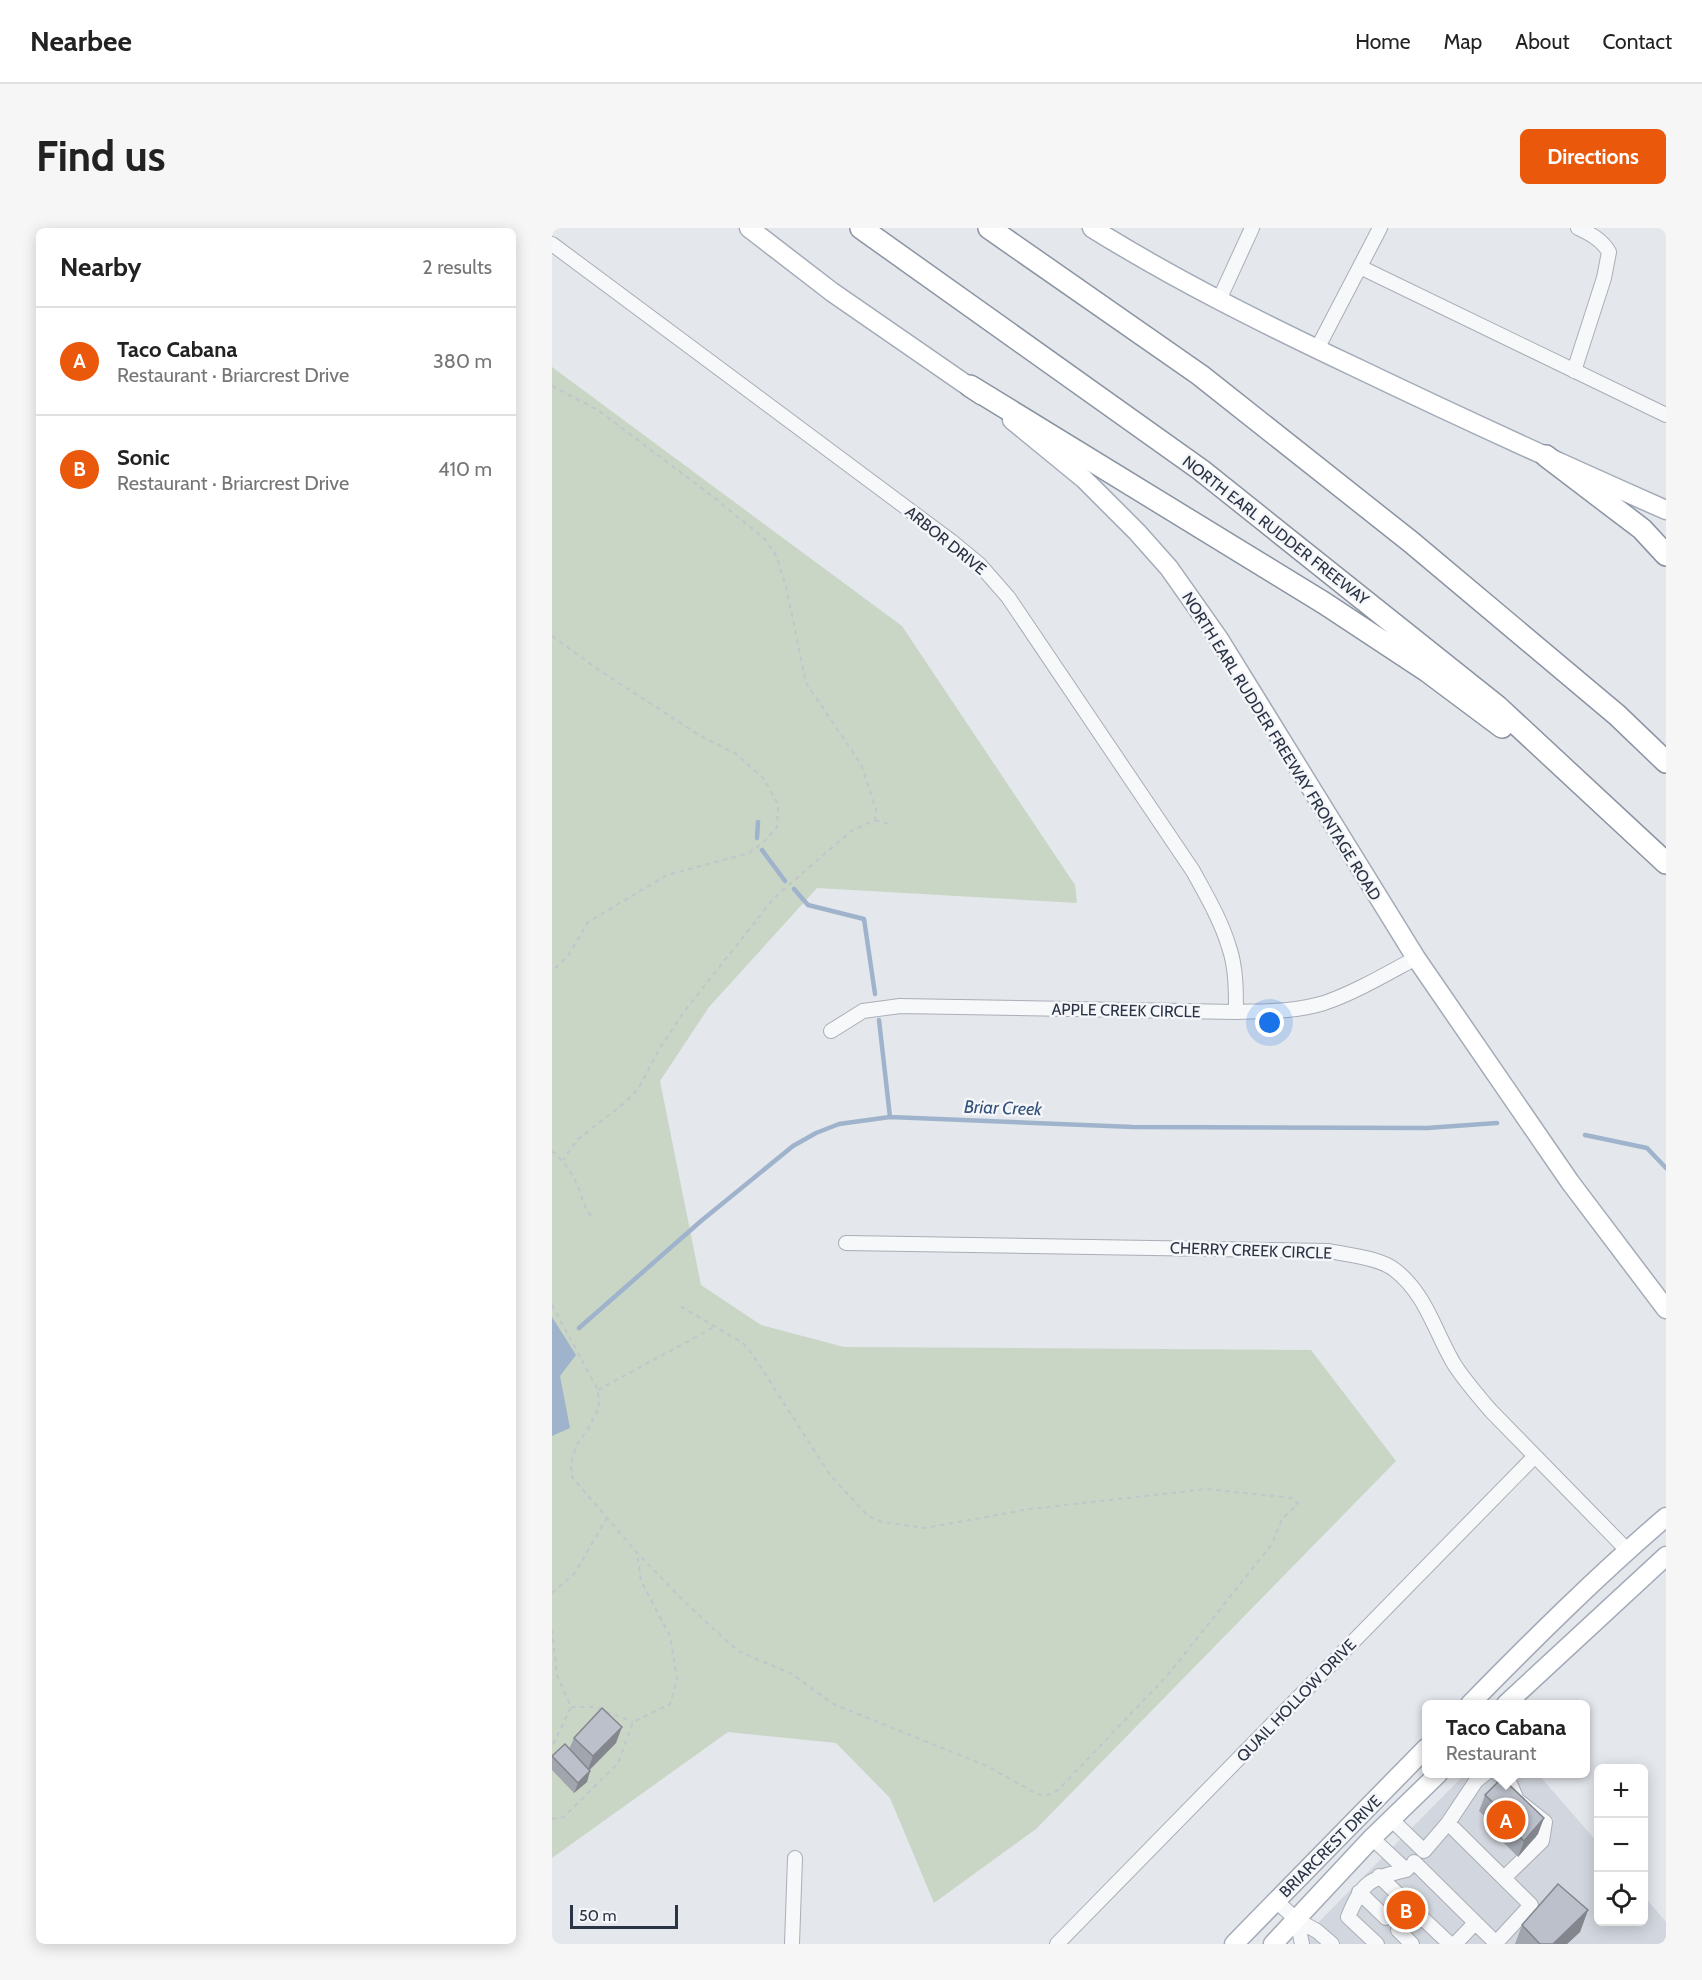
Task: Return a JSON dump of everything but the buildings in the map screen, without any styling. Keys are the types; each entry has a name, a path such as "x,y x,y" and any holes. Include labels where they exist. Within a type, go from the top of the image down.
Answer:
{"highway":[{"name":"NORTH EARL RUDDER FREEWAY","path":"861,228 1201,470 1498,706 1666,863"},
{"path":"989,228 1200,375 1411,542 1617,715 1666,762"},
{"path":"970,386 1324,603 1418,664 1601,802"},
{"path":"1546,456 1642,529 1666,555"}],"main road":[{"name":"NORTH EARL RUDDER FREEWAY FRONTAGE ROAD","path":"749,228 832,292 970,386 1084,479 1169,568 1219,639 1416,958 1570,1182 1666,1309"},
{"path":"1092,228 1219,300 1317,349 1666,510"},
{"path":"1474,1700 1541,1632 1666,1517"},
{"path":"1510,1700 1666,1556"},
{"name":"BRIARCREST DRIVE","path":"1234,1944 1422,1752"},
{"name":"BRIARCREST DRIVE","path":"1273,1944 1372,1838 1433,1778"}],"street":[{"path":"1219,300 1252,228"},
{"path":"1317,349 1380,228"},
{"path":"1574,371 1604,278 1609,252 1599,240 1578,228"},
{"name":"ARBOR DRIVE","path":"552,244 981,565 1008,597 1193,871 1229,947 1235,978 1236,1011"},
{"path":"1360,267 1666,415"},
{"name":"APPLE CREEK CIRCLE","path":"831,1031 863,1011 900,1006 1285,1011 1324,1003 1363,986 1416,958"},
{"name":"CHERRY CREEK CIRCLE","path":"846,1243 1329,1251 1367,1258 1395,1269 1413,1288 1428,1310 1454,1362 1471,1388 1628,1550"},
{"name":"QUAIL HOLLOW DRIVE","path":"1057,1944 1536,1456"},
{"path":"1371,1942 1348,1917 1359,1892 1379,1876 1410,1866 1448,1824 1479,1778"},
{"path":"1504,1878 1542,1841 1545,1822 1517,1800 1506,1778"},
{"path":"1392,1820 1424,1851"},
{"path":"1372,1838 1410,1866 1496,1943 1531,1905 1448,1824"},
{"path":"792,1944 795,1858"},
{"path":"1379,1876 1404,1900"},
{"path":"1359,1892 1386,1918"},
{"path":"1276,1901 1297,1920 1317,1931 1332,1944"},
{"path":"1416,1912 1450,1944"},
{"path":"1297,1920 1302,1944"},
{"path":"1455,1944 1475,1923"},
{"path":"1398,1930 1412,1944"}],"path":[{"path":"552,386 598,410 765,539 777,557 806,683 861,764 876,809 875,820"},
{"path":"552,636 599,670 689,728 736,754 763,778 778,804 777,827 765,841 749,853 667,875 598,916 588,922 568,956 552,971"},
{"path":"563,1160 577,1140 623,1104 638,1089 660,1048 683,1013 774,898 850,831 875,820 889,824"},
{"path":"552,1151 563,1160 578,1186 587,1212 594,1219"},
{"path":"552,1305 598,1390 598,1407 588,1429 576,1446 571,1464 572,1477 637,1553 691,1608 738,1651 792,1674 833,1704 987,1766 1037,1794 1048,1795 1058,1790 1166,1677 1272,1544 1282,1519 1298,1504 1292,1498 1206,1489 1030,1509 925,1528 882,1522 868,1516 830,1475 753,1355 742,1343 680,1306"},
{"path":"598,1390 715,1326"},
{"path":"552,1593 575,1573 606,1518"},
{"path":"552,1819 564,1817 618,1763 633,1722 670,1704 677,1679 670,1636 641,1581 637,1553"},
{"path":"552,1630 557,1675 571,1707 552,1747"},
{"path":"571,1707 595,1707 633,1722"}],"shaded area":[{"path":"1461,1778 1541,1778 1594,1838 1594,1926 1648,1926 1648,1901 1666,1922 1666,1944 1297,1944"}],"green space":[{"path":"552,367 902,626 1075,885 1077,903 817,888 709,1007 660,1081 701,1285 761,1325 844,1347 1311,1350 1396,1461 1036,1829 934,1903 890,1798 836,1743 728,1732 552,1858"}],"water":[{"path":"552,1317 576,1355 560,1376 570,1428 552,1436"}],"waterway":[{"path":"757,838 758,822"},
{"path":"762,850 785,881"},
{"path":"794,889 808,905 864,919 875,994"},
{"path":"879,1020 890,1117"},
{"name":"Briar Creek","path":"579,1328 701,1221 793,1146 816,1133 839,1124 890,1117 1133,1127 1427,1128 1497,1123"},
{"name":"Briar Creek","path":"1585,1135 1647,1148 1666,1168"}],"place":[{"name":"Taco Cabana","path":"1506,1820"},
{"name":"Sonic","path":"1406,1910"}]}
